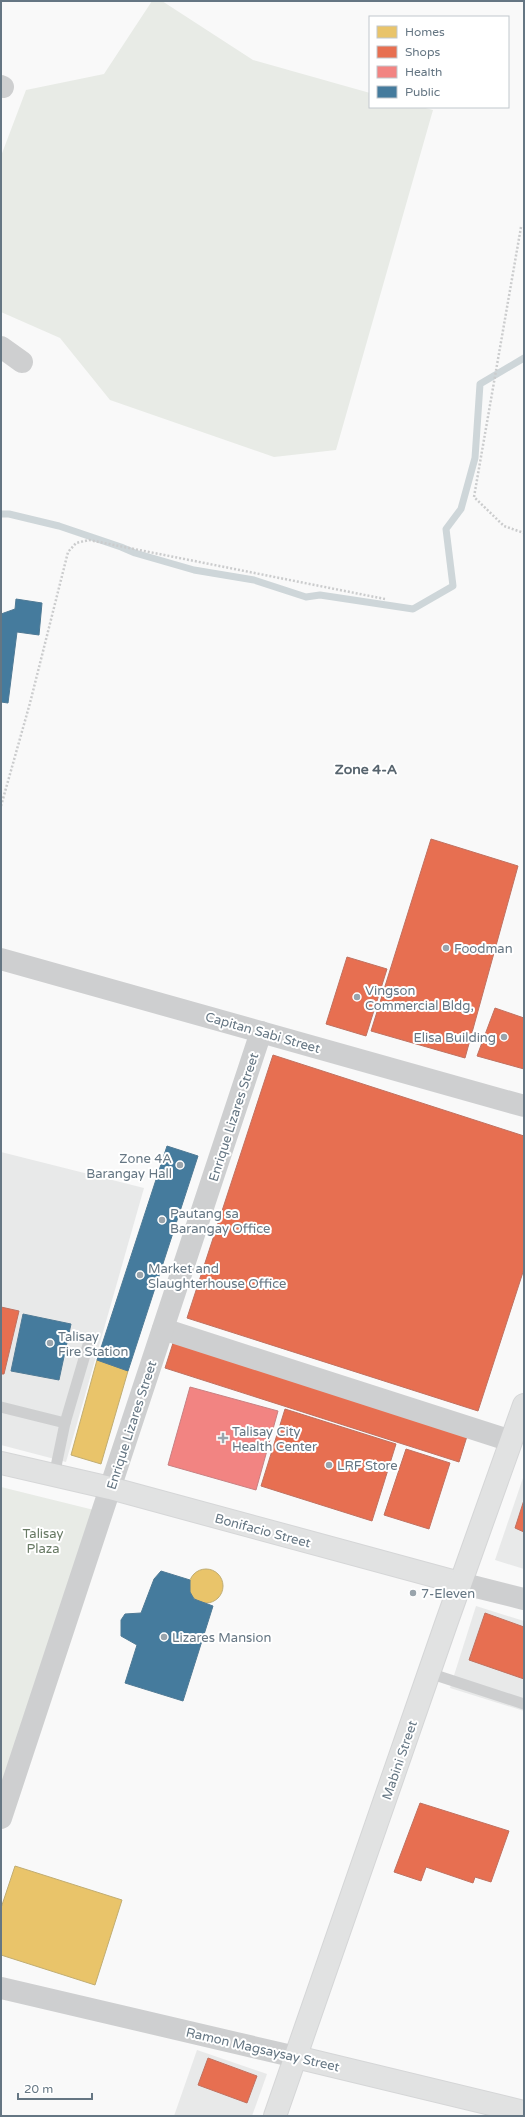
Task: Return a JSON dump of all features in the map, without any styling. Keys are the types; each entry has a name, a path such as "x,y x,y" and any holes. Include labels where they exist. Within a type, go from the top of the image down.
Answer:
{"main road":[{"name":"Mabini Street","path":"275,2116 460,1583 524,1405"},
{"name":"Bonifacio Street","path":"1,1463 110,1488 460,1583"},
{"name":"Ramon Magsaysay Street","path":"296,2057 524,2112"}],"street":[{"path":"1,347 22,362"},
{"name":"Capitan Sabi Street","path":"1,959 524,1106"},
{"name":"Enrique Lizares Street","path":"1,1818 261,1032"},
{"path":"163,1329 511,1441"},
{"name":"Bonifacio Street","path":"460,1583 524,1599"},
{"name":"Ramon Magsaysay Street","path":"1,1988 296,2057"}],"lane":[{"path":"54,1476 65,1423 90,1338"},
{"path":"1,1407 65,1423"},
{"path":"429,1673 524,1704"}],"path":[{"path":"521,227 474,497 504,526 524,533"},
{"path":"1,806 30,703 68,552 76,542 89,540 385,599"}],"shaded area":[{"path":"1,1152 144,1188 66,1462 1,1445"},
{"path":"524,1475 524,1569 495,1560"},
{"path":"476,1606 524,1621 524,1711 450,1688"},
{"path":"197,2050 267,2074 252,2116 174,2116"}],"green space":[{"path":"152,1 162,1 253,60 369,93 369,108 426,108 433,110 336,450 274,457 110,400 60,338 1,312 1,156 26,90 104,74"},
{"name":"Talisay Plaza","path":"1,1487 98,1511 1,1807"}],"building: Homes":[{"path":"97,1360 128,1371 101,1464 71,1455"},
{"path":"203,1569 209,1569 218,1574 222,1580 222,1592 218,1598 209,1603 203,1603 194,1598 189,1589 189,1583 194,1574"},
{"path":"15,1866 122,1900 95,1985 1,1955 1,1908"}],"building: Shops":[{"name":"Foodman","path":"431,839 518,866 465,1058 371,1031"},
{"name":"Vingson Commercial Bldg,","path":"347,957 387,969 366,1036 326,1024"},
{"name":"Elisa Building","path":"495,1008 524,1018 524,1069 477,1056"},
{"path":"273,1055 524,1136 524,1269 478,1411 187,1318"},
{"path":"1,1307 19,1311 4,1374 1,1374"},
{"path":"174,1340 468,1433 459,1462 165,1368"},
{"name":"LRF Store","path":"285,1409 396,1444 372,1521 261,1486"},
{"path":"406,1449 450,1463 429,1529 384,1515"},
{"path":"524,1500 524,1532 515,1528"},
{"path":"485,1613 524,1627 524,1679 469,1660"},
{"path":"420,1803 509,1831 491,1882 475,1877 473,1883 426,1867 421,1881 394,1872"},
{"path":"208,2058 257,2076 247,2103 198,2085"}],"building: Health":[{"name":"Talisay City Health Center","path":"190,1387 278,1411 256,1490 168,1465"}],"building: Public":[{"path":"16,599 42,603 39,635 17,632 8,703 1,702 1,614 15,609"},
{"path":"167,1146 198,1156 128,1371 97,1360"},
{"path":"23,1314 71,1324 59,1380 11,1371"},
{"name":"Lizares Mansion","path":"161,1571 190,1580 190,1592 194,1599 213,1606 183,1701 125,1683 137,1645 121,1636 121,1620 125,1614 141,1613 154,1579"}],"waterway":[{"path":"1,514 9,514 59,526 135,553 194,570 254,580 306,597 320,595 413,609 453,586 446,529 461,509 475,458 480,384 524,358"}],"place":[{"name":"Foodman","path":"446,948"},
{"name":"Vingson Commercial Bldg,","path":"357,997"},
{"name":"Elisa Building","path":"504,1037"},
{"name":"Zone 4A Barangay Hall","path":"180,1165"},
{"name":"Pautang sa Barangay Office","path":"162,1220"},
{"name":"Market and Slaughterhouse Office","path":"140,1275"},
{"name":"Talisay Fire Station","path":"50,1343"},
{"name":"Talisay City Health Center","path":"223,1438"},
{"name":"LRF Store","path":"329,1465"},
{"name":"7-Eleven","path":"413,1593"},
{"name":"Lizares Mansion","path":"164,1637"}],"district":[{"name":"Zone 4-A","path":"366,769"}]}
